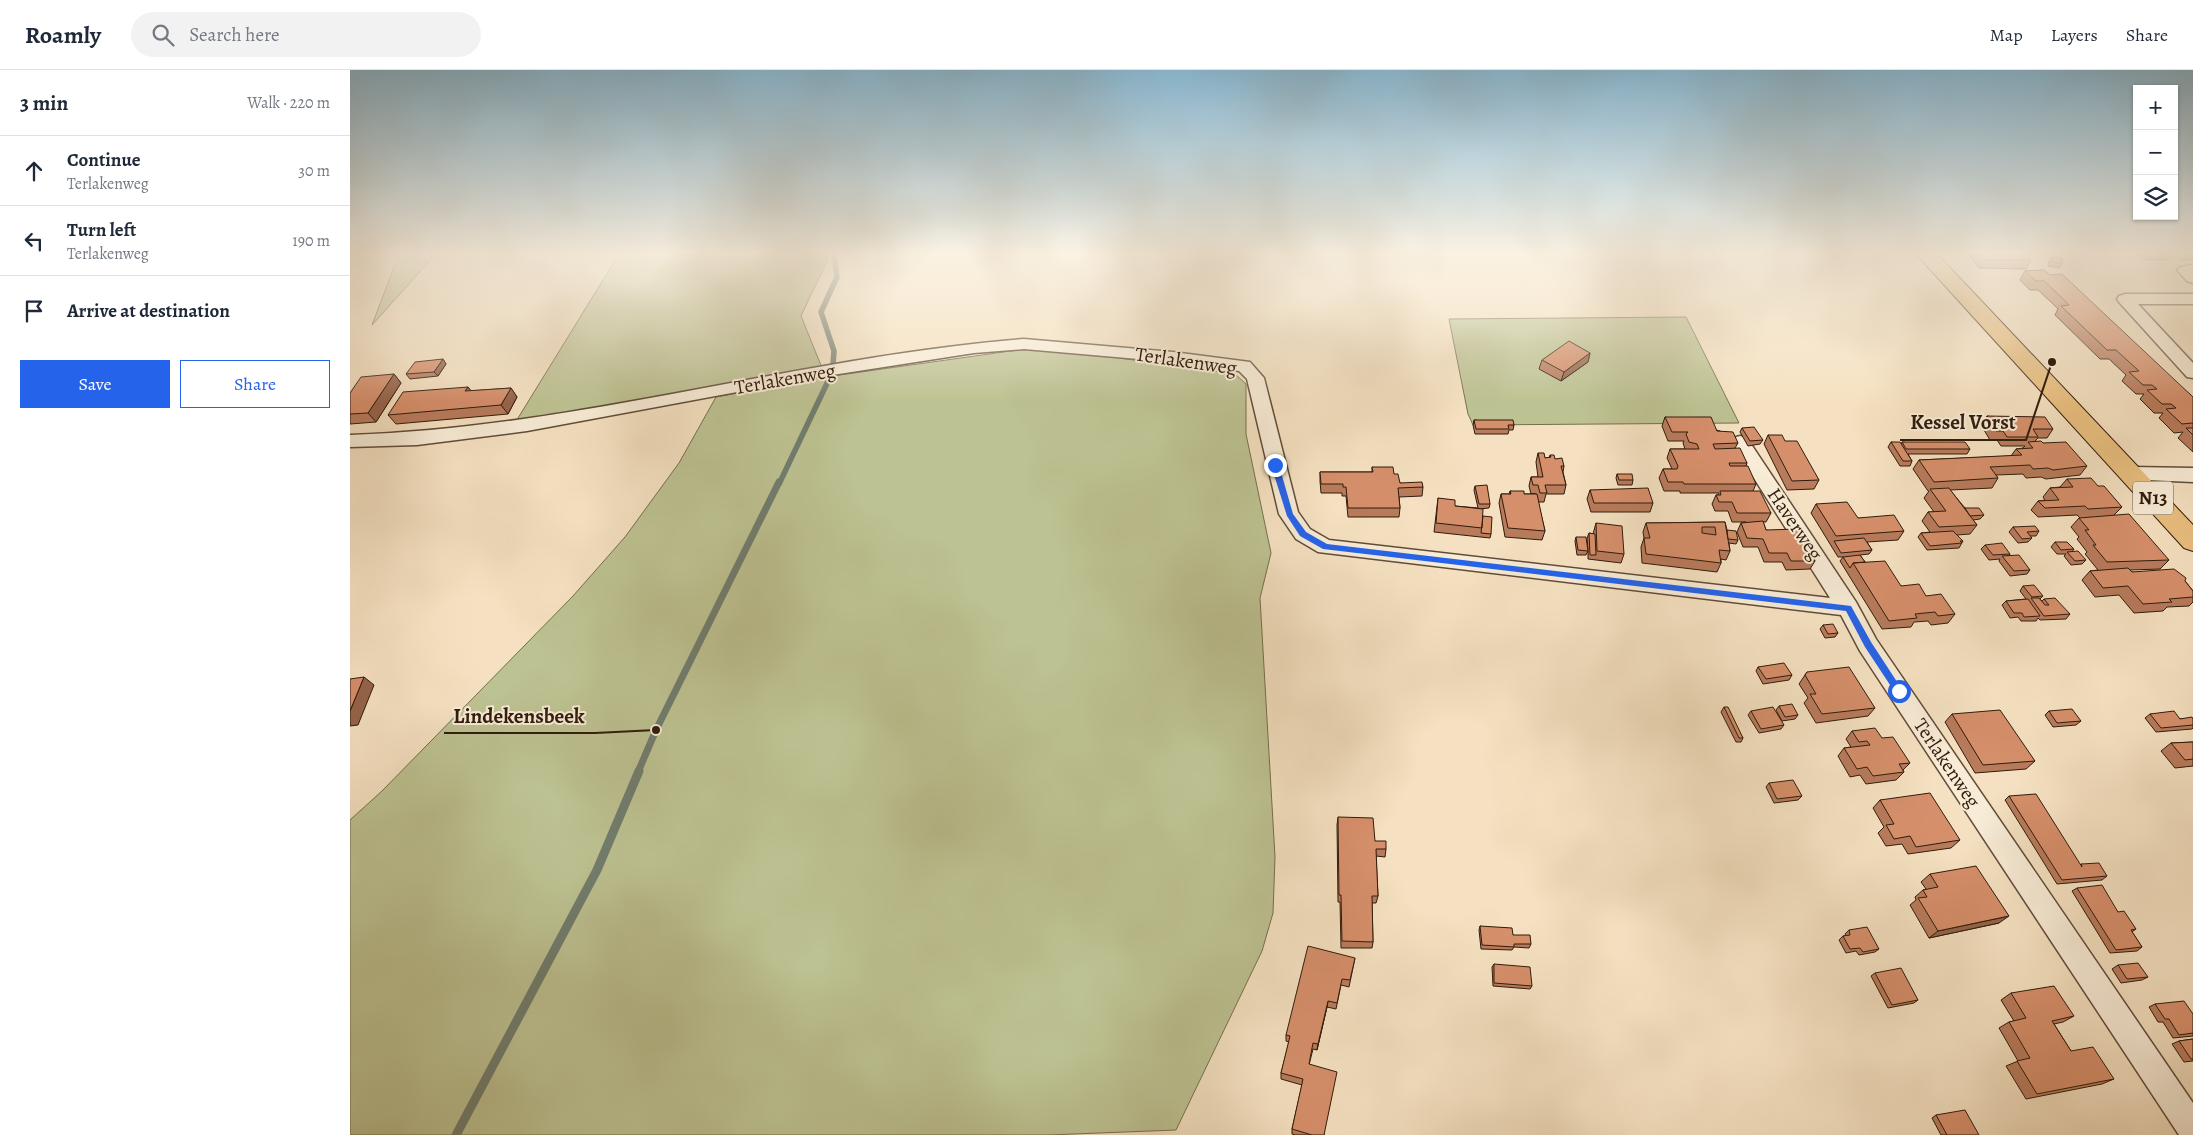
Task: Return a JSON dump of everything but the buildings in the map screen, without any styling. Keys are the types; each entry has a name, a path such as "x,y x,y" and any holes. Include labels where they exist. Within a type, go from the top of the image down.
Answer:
{"main road":[{"name":"N13","path":"1972,304 2193,541"}],"street":[{"path":"2129,304 2191,367"},
{"name":"Terlakenweg","path":"350,441 417,439 527,425 813,373 982,347 1024,344 1173,357 1244,366 1255,378 1275,465 1289,514 1303,534 1325,547 1848,608 1868,645 1888,676 2193,1129"},
{"name":"Haverweg","path":"1740,442 1848,608"},
{"path":"2131,474 2193,475"}],"green space":[{"path":"380,304 391,304 372,325"},
{"path":"588,304 807,304 801,316 822,368 515,423"},
{"path":"1686,317 1739,423 1473,425 1468,414 1449,319"},
{"path":"1025,349 1068,351 1235,374 1246,384 1246,434 1271,553 1260,598 1275,857 1273,913 1262,951 1176,1130 1048,1135 350,1135 350,820 382,791 573,596 625,537 679,463 716,397 811,379"}],"waterway":[{"path":"825,304 821,312 834,351 833,364"},
{"path":"779,484 831,375"},
{"path":"638,772 656,730 779,482"},
{"path":"456,1135 597,870 639,771"}],"place":[{"name":"Kessel Vorst","path":"2052,362"},
{"name":"Lindekensbeek","path":"656,730"}],"route":[{"path":"1275,465 1289,514 1303,534 1325,547 1464,565 1848,608 1868,645 1899,691"}]}
